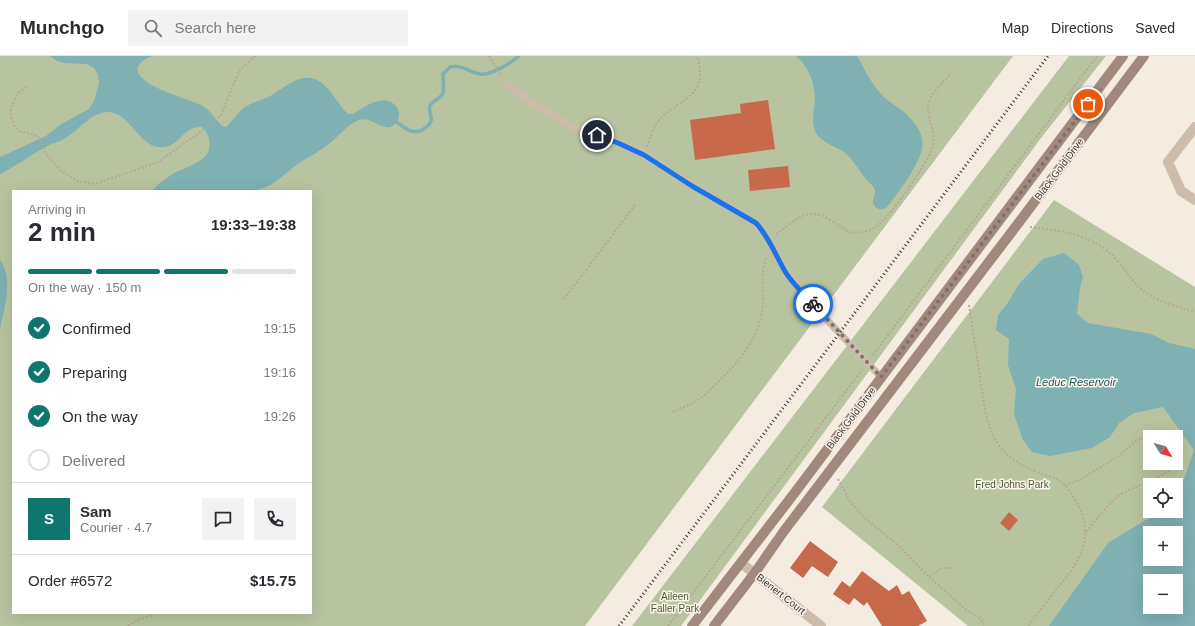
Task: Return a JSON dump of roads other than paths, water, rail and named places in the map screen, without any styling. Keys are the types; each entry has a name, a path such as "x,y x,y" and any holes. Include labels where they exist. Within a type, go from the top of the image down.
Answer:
{"main road":[{"name":"Black Gold Drive","path":"692,626 1123,56"},
{"name":"Black Gold Drive","path":"714,626 1144,56"}],"street":[{"path":"1195,127 1168,162 1181,192 1195,200"},
{"name":"Bienert Court","path":"740,563 821,626"}],"lane":[{"path":"506,84 537,107 573,127 618,143 644,155 692,186 756,223 768,239 788,275 811,303 881,377"}],"water":[{"path":"50,56 152,56 142,61 138,67 139,74 144,80 164,91 203,106 222,126 226,127 240,111 248,105 268,97 291,82 304,78 311,78 322,83 348,114 353,114 376,102 388,101 398,109 399,116 398,120 392,127 383,126 362,119 353,123 329,144 299,163 276,182 257,190 153,190 169,176 205,157 208,152 209,145 209,138 206,131 200,127 193,128 171,145 159,147 147,142 126,120 114,113 107,112 93,116 64,139 47,146 0,174 0,157 46,136 60,125 89,109 94,101 99,83 98,75 94,68 87,64 64,63 57,61"},
{"path":"796,56 857,56 878,91 907,115 918,128 922,140 921,154 896,196 886,208 879,209 873,204 875,192 874,188 850,158 844,152 822,139 816,133 813,121 815,100 814,88 808,70"},
{"name":"Leduc Reservoir","path":"1064,253 1079,265 1083,277 1080,288 1077,314 1088,323 1151,334 1169,343 1195,349 1195,626 1049,626 1108,543 1149,518 1183,518 1183,482 1194,450 1183,435 1183,430 1180,430 1163,407 1134,413 1119,423 1110,437 1092,448 1050,456 1032,452 1023,440 1014,414 1016,389 1008,365 1009,339 996,330 998,315 1007,304 1019,284 1043,259"},
{"path":"0,260 4,267 6,276 7,294 0,330"}],"waterway":[{"path":"393,119 408,130 417,132 421,131 431,122 430,106 442,95 443,74 450,67 462,67 476,73 484,74 500,68 519,56"}],"railway":[{"path":"619,626 1048,56"}],"park label":[{"name":"Fred Johns Park","path":"1012,484"},
{"name":"Aileen Faller Park","path":"675,602"}]}
